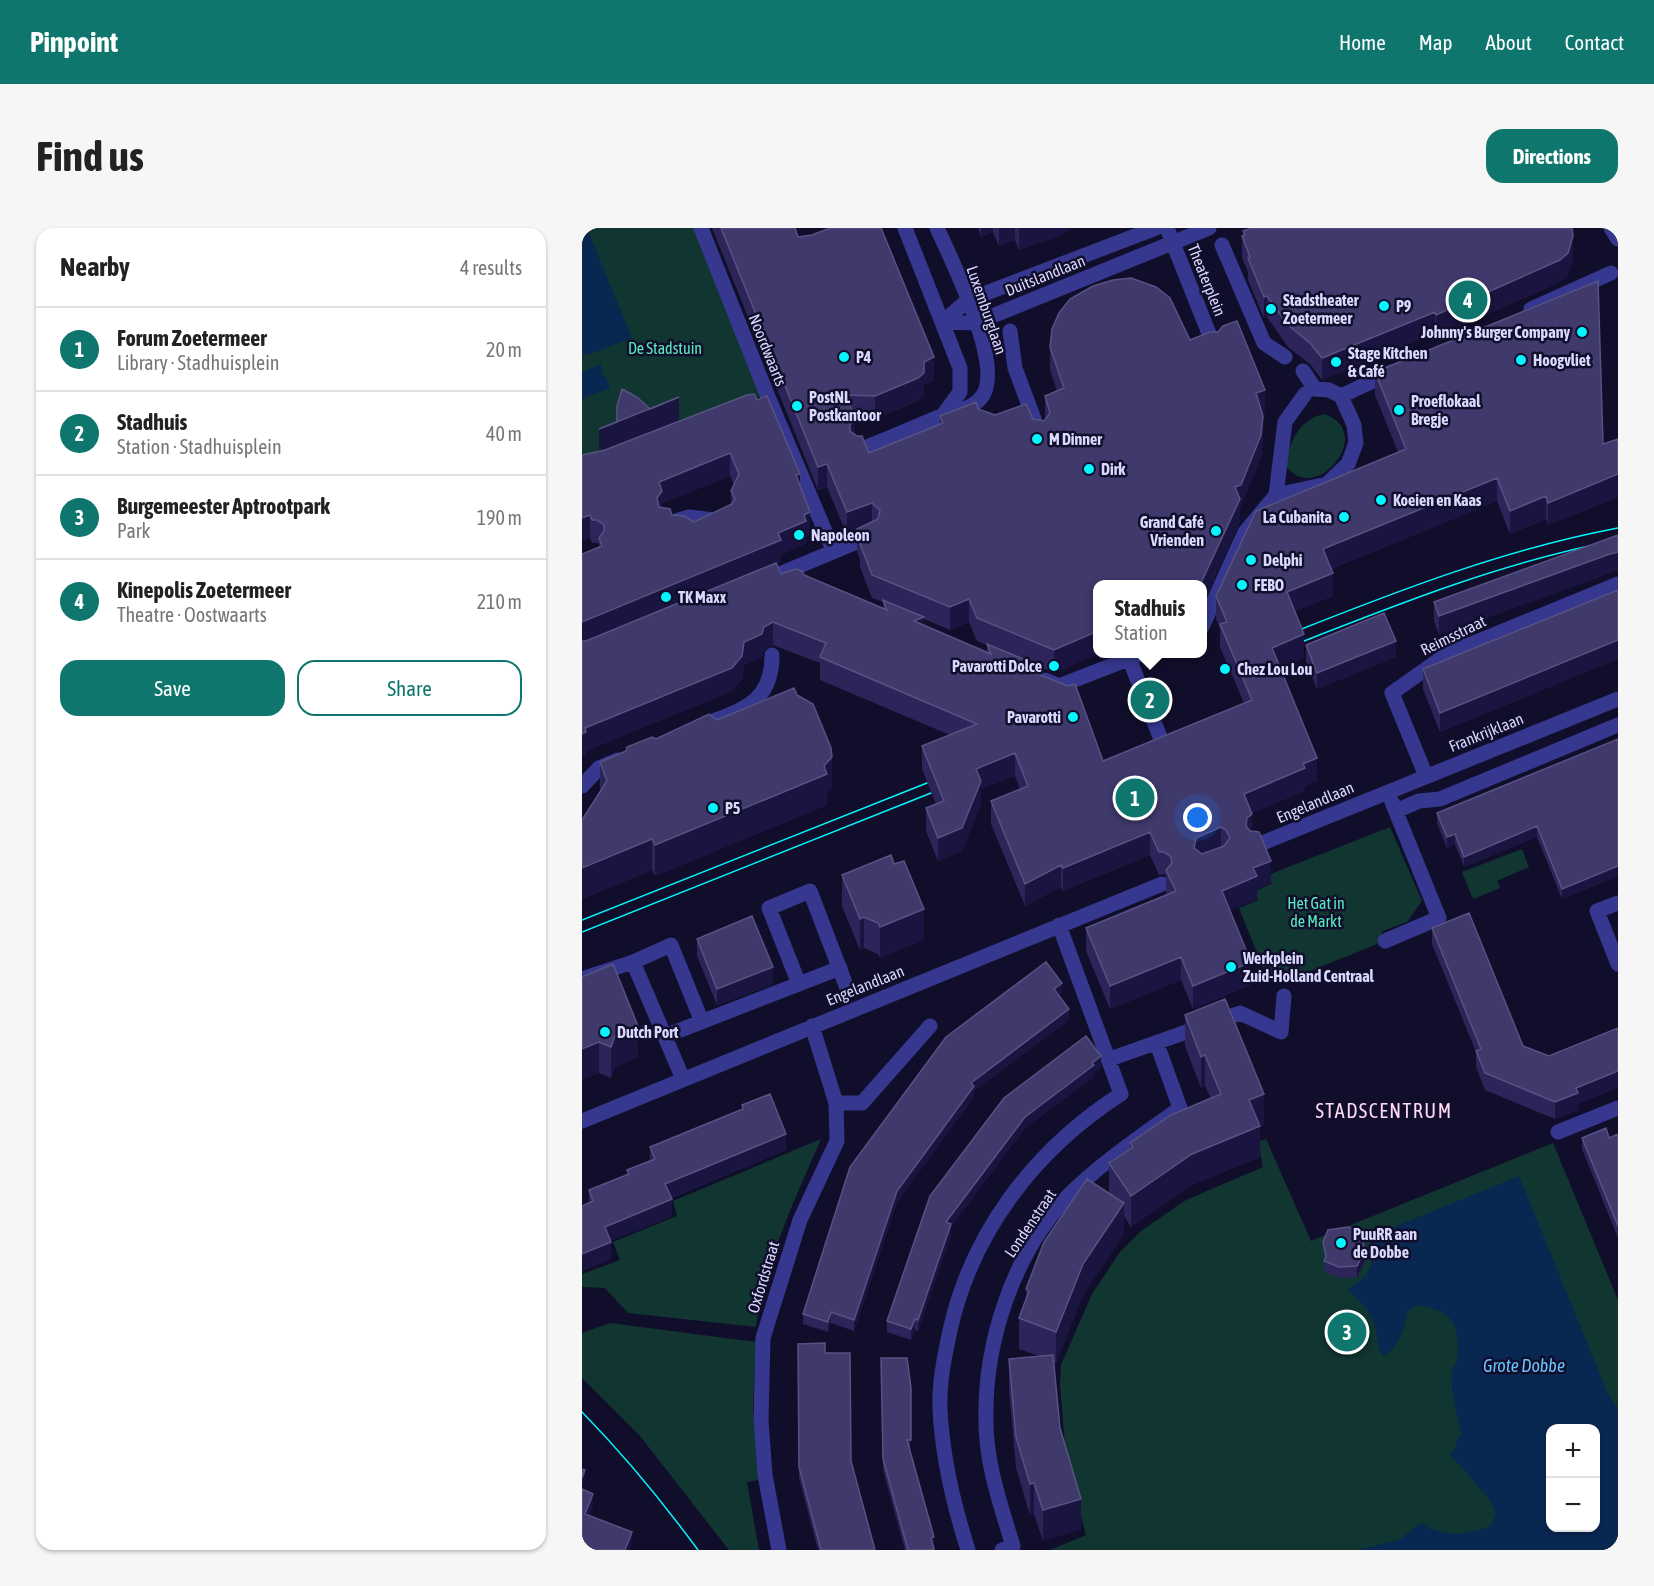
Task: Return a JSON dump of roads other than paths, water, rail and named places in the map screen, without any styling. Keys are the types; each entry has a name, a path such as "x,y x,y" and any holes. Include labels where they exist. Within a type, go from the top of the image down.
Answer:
{"street":[{"name":"Noordwaarts","path":"701,228 762,399 833,550"},
{"path":"905,228 943,322 961,378 960,392 943,415"},
{"name":"Luxemburglaan","path":"859,450 943,415 970,408 983,397 989,380 986,354 968,300 937,228"},
{"name":"Duitslandlaan","path":"943,322 968,300 1156,228"},
{"name":"Theaterplein","path":"1167,228 1214,346"},
{"name":"Duitslandlaan","path":"943,322 975,323 1209,228"},
{"path":"1611,228 1618,239"},
{"path":"1222,244 1264,343 1285,357"},
{"path":"1516,316 1611,273"},
{"path":"1010,331 1015,368 1040,435"},
{"path":"1341,396 1412,363"},
{"path":"1276,495 1327,484 1348,464 1356,444 1354,425 1341,396 1329,390 1315,389 1303,371"},
{"path":"1207,618 1245,532 1276,495 1285,422 1305,394"},
{"path":"666,523 689,517 725,521"},
{"path":"745,589 833,550 871,536"},
{"path":"781,574 802,582"},
{"name":"Reimsstraat","path":"1426,776 1392,693 1447,654 1618,584"},
{"path":"679,735 759,699 772,676 772,655"},
{"path":"1027,673 1059,686 1129,658"},
{"path":"1135,658 1164,747"},
{"name":"Frankrijklaan","path":"1388,791 1618,699"},
{"path":"1396,810 1419,801 1440,800 1618,725"},
{"path":"582,786 599,768 637,752"},
{"path":"1385,941 1438,918 1388,791"},
{"name":"Engelandlaan","path":"1256,846 1388,791"},
{"name":"Engelandlaan","path":"582,1120 1162,884"},
{"path":"798,984 769,908 810,891 847,988"},
{"path":"1618,903 1597,911 1618,964"},
{"name":"Londenstraat","path":"968,1550 953,1503 944,1458 940,1405 943,1362 954,1312 971,1263 986,1233 1008,1198 1070,1130 1121,1094 1059,925"},
{"path":"582,979 633,962 671,945 702,1022"},
{"path":"633,962 683,1080"},
{"path":"665,1036 840,968"},
{"path":"1110,1059 1240,1013 1281,1032 1284,996"},
{"name":"Oxfordstraat","path":"779,1550 765,1475 761,1420 763,1338 800,1220 837,1141 836,1103 812,1026"},
{"path":"836,1103 862,1103 930,1026"},
{"name":"Londenstraat","path":"1002,1550 1013,1546 991,1468 986,1422 988,1370 1002,1312 1022,1264 1067,1198 1122,1150 1180,1108 1157,1044"},
{"path":"1558,1132 1618,1108"}],"water":[{"path":"588,231 632,338 585,356 582,349 582,234"},
{"path":"601,364 602,375 605,375 610,388 582,399 582,372"},
{"name":"Grote Dobbe","path":"1519,1176 1608,1394 1618,1410 1618,1550 1358,1550 1399,1540 1421,1523 1446,1533 1471,1532 1490,1526 1496,1514 1489,1499 1451,1455 1461,1433 1452,1389 1452,1371 1457,1360 1458,1348 1456,1329 1447,1315 1429,1307 1417,1305 1407,1312 1397,1343 1383,1356 1369,1312 1347,1290 1367,1273 1372,1263 1370,1237"}],"tram line":[{"path":"1294,632 1414,586 1494,559 1618,528"},
{"path":"1299,643 1416,598 1496,571 1618,540"},
{"path":"582,920 927,783"},
{"path":"582,932 931,793"},
{"path":"582,1412 642,1479 698,1550"}],"place":[{"name":"Kinepolis Zoetermeer","path":"1468,300"},
{"name":"P9","path":"1384,306"},
{"name":"Stadstheater Zoetermeer","path":"1271,309"},
{"name":"Johnny's Burger Company","path":"1582,332"},
{"name":"P4","path":"844,357"},
{"name":"Hoogvliet","path":"1521,360"},
{"name":"Stage Kitchen & Café","path":"1336,362"},
{"name":"PostNL Postkantoor","path":"797,406"},
{"name":"Proeflokaal Bregje","path":"1399,410"},
{"name":"M Dinner","path":"1037,439"},
{"name":"Dirk","path":"1089,469"},
{"name":"Koeien en Kaas","path":"1381,500"},
{"name":"La Cubanita","path":"1344,517"},
{"name":"Grand Café Vrienden","path":"1216,531"},
{"name":"Napoleon","path":"799,535"},
{"name":"Delphi","path":"1251,560"},
{"name":"FEBO","path":"1242,585"},
{"name":"TK Maxx","path":"666,597"},
{"name":"Pavarotti Dolce","path":"1054,666"},
{"name":"Chez Lou Lou","path":"1225,669"},
{"name":"Stadhuis","path":"1150,700"},
{"name":"Pavarotti","path":"1073,717"},
{"name":"Forum Zoetermeer","path":"1135,798"},
{"name":"P5","path":"713,808"},
{"name":"Werkplein Zuid-Holland Centraal","path":"1231,967"},
{"name":"Dutch Port","path":"605,1032"},
{"name":"PuuRR aan de Dobbe","path":"1341,1243"},
{"name":"Burgemeester Aptrootpark","path":"1347,1332"}],"district":[{"name":"STADSCENTRUM","path":"1384,1111"}],"park label":[{"name":"De Stadstuin","path":"665,348"},
{"name":"Het Gat in de Markt","path":"1316,912"}]}
